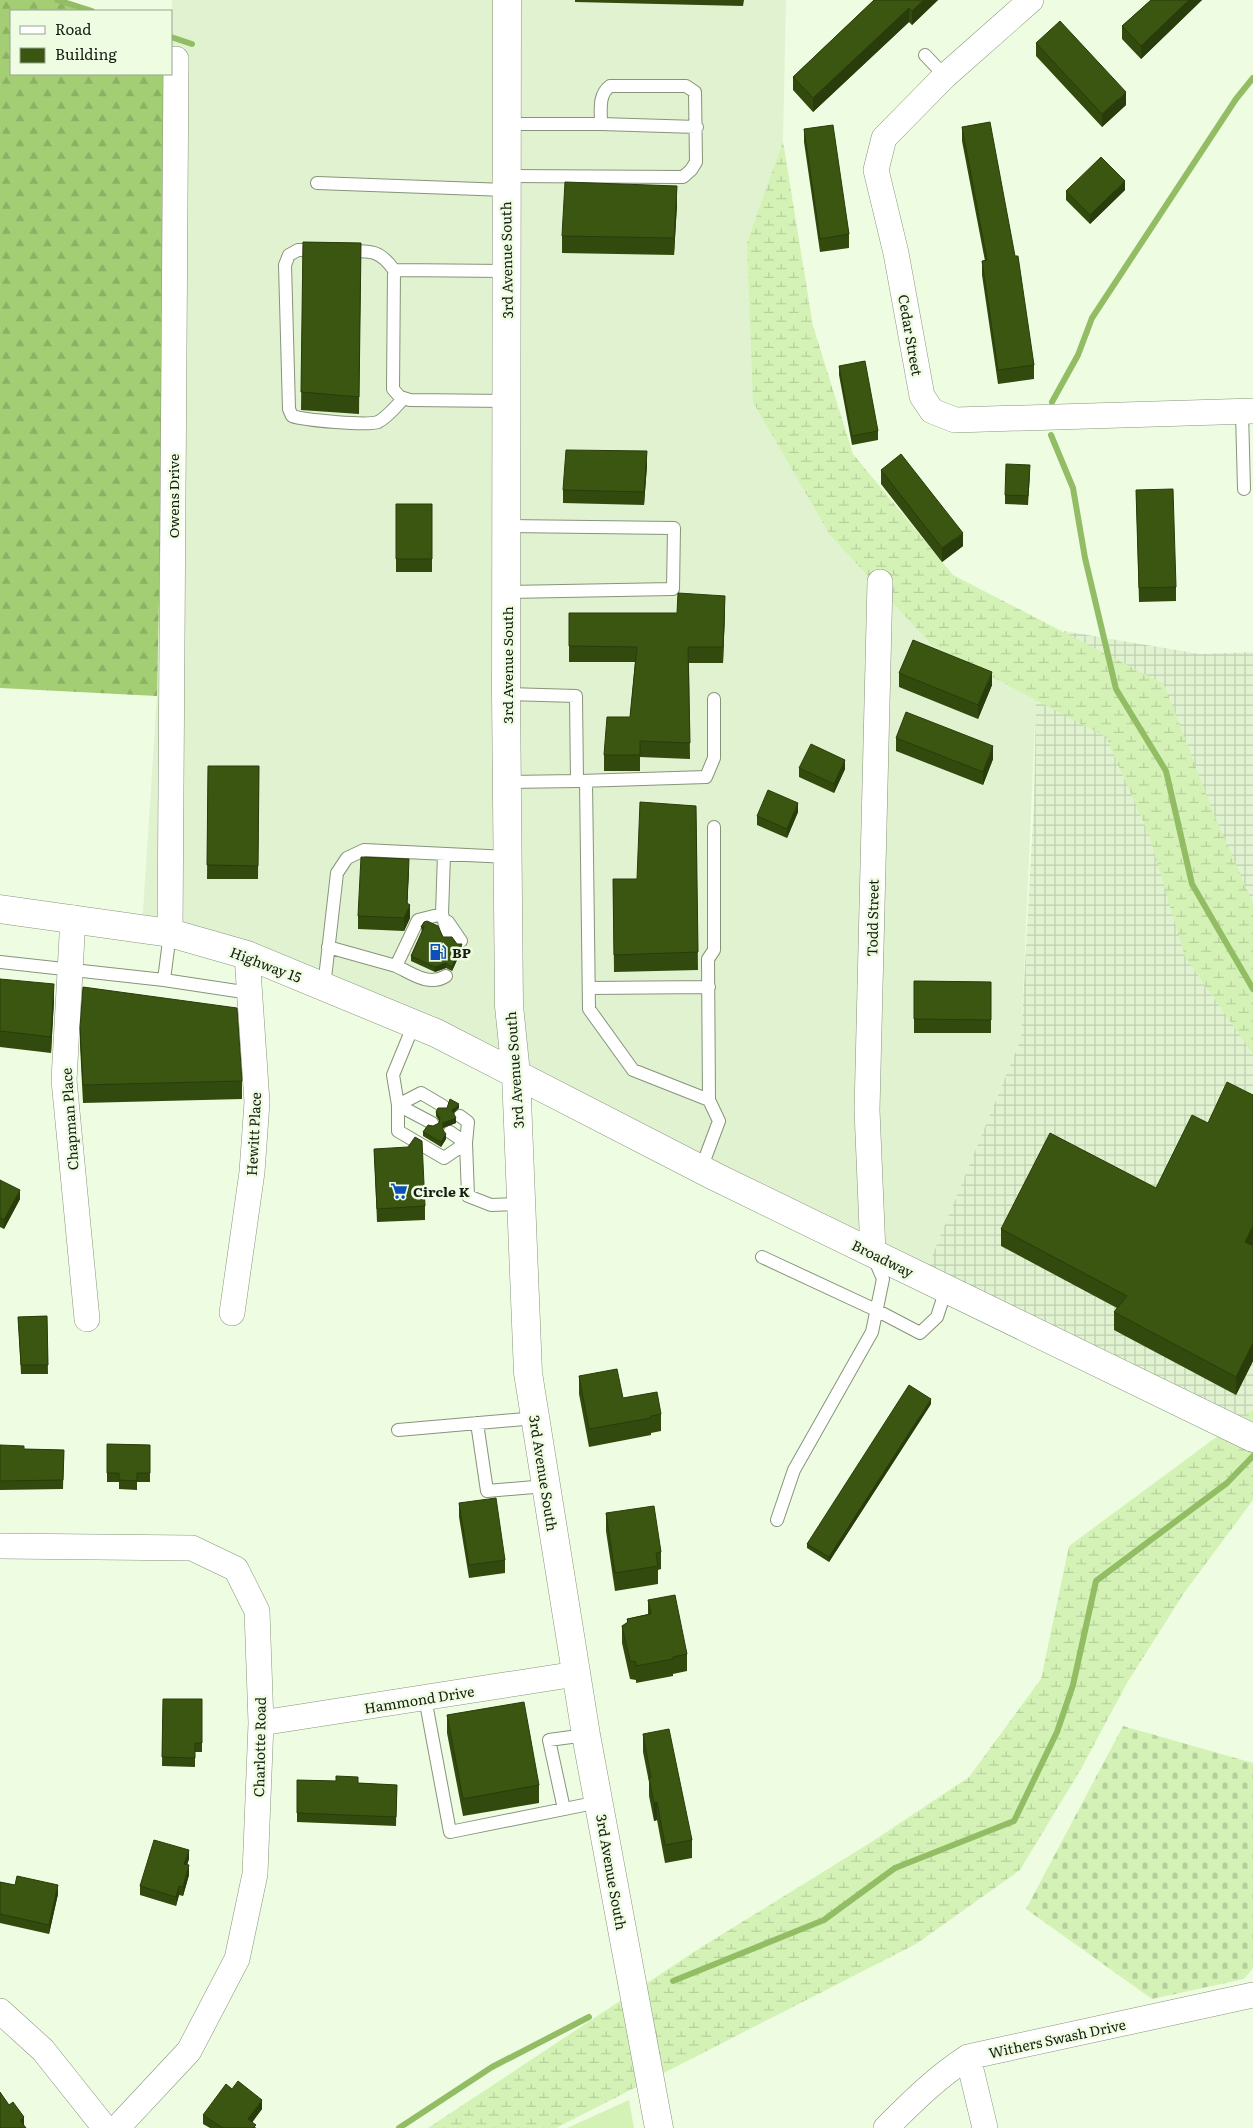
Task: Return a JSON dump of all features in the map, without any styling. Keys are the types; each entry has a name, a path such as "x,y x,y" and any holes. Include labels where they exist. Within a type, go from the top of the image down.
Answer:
{"main road":[{"name":"3rd Avenue South","path":"507,0 508,592 506,694 510,1006 516,1074 528,1373 586,1735 659,2128"},
{"name":"Highway 15","path":"0,910 72,918 170,933 247,955 414,1024 516,1074"},
{"name":"Broadway","path":"516,1074 701,1169 1242,1433"}],"street":[{"name":"Cedar Street","path":"1031,0 945,76 884,138 876,170 896,253 922,396 932,411 954,420 1247,411"},
{"name":"Owens Drive","path":"170,933 176,59"},
{"name":"Todd Street","path":"872,1253 867,1110 880,582"},
{"name":"Chapman Place","path":"72,918 64,1080 87,1319"},
{"name":"Hewitt Place","path":"232,1313 252,1172 256,1112 247,955"},
{"name":"Charlotte Road","path":"0,1546 192,1548 236,1569 257,1611 262,1723 255,1874 237,1959 189,2051 118,2128"},
{"name":"Hammond Drive","path":"262,1723 576,1674"},
{"name":"Withers Swash Drive","path":"886,2128 928,2086 968,2057 1253,1995"},
{"path":"0,2011 43,2050 105,2128"},
{"path":"968,2057 985,2128"}],"lane":[{"path":"925,55 945,76"},
{"path":"317,183 506,183 683,177 692,170 696,162 696,92 686,86 610,86 601,97 601,124"},
{"path":"506,124 697,127"},
{"path":"404,398 388,415 376,423 304,420 292,416 289,410 286,264 289,255 298,250 372,251 385,257 394,270 393,389 404,398 508,401"},
{"path":"394,270 506,270"},
{"path":"1244,490 1247,411"},
{"path":"508,526 674,528 673,589 508,592"},
{"path":"506,694 576,696 582,781 589,1009 633,1070 709,1100"},
{"path":"507,782 706,777 714,758 714,699"},
{"path":"701,1169 719,1121 709,1100 708,959 714,950 714,827"},
{"path":"324,987 336,873 347,858 364,850 508,857"},
{"path":"444,854 442,914 448,935"},
{"path":"442,914 460,941"},
{"path":"396,966 418,920 442,914"},
{"path":"164,980 170,933"},
{"path":"328,947 430,976 438,981 446,976"},
{"path":"0,962 164,980 250,993"},
{"path":"589,988 708,987"},
{"path":"414,1024 393,1075 398,1105 398,1131 444,1158 466,1143"},
{"path":"398,1105 421,1093 443,1106"},
{"path":"398,1105 432,1123"},
{"path":"460,1116 468,1122 466,1143 468,1196 491,1204 522,1204"},
{"path":"450,1132 466,1143"},
{"path":"777,1520 794,1470 872,1332 883,1279 872,1253"},
{"path":"762,1257 878,1310 920,1333 937,1317 946,1289"},
{"path":"398,1430 536,1418"},
{"path":"477,1423 487,1491 546,1486"},
{"path":"425,1698 450,1832 599,1802"},
{"path":"564,1809 549,1740 586,1735"}],"shaded area":[{"path":"172,0 786,0 783,141 748,243 933,646 1036,700 1021,1039 923,1278 516,1074 142,927 157,696 170,75 172,75"},
{"path":"1064,631 1200,654 1253,652 1253,1440 923,1278 1021,1039 1034,802 1036,700"}],"green space":[{"path":"0,0 58,0 82,10 10,10 10,75 170,75 157,696 0,688"},
{"path":"783,141 813,326 853,454 953,575 1164,684 1215,817 1253,903 1253,1054 1185,957 1149,835 1106,737 933,646 830,535 753,402 747,243"},
{"path":"1253,1410 1253,1500 1184,1593 1127,1683 1081,1769 1020,1870 916,1944 556,2128 428,2128 700,1948 873,1841 969,1777 1041,1679 1069,1546"},
{"path":"1123,1726 1253,1763 1253,1968 1244,1979 1152,1999 1026,1909"},
{"path":"629,2100 634,2128 567,2128"}],"building":[{"path":"874,0 924,0 912,11 909,8 813,98 793,77"},
{"path":"1151,0 1189,0 1141,46 1122,26"},
{"path":"1060,21 1126,92 1102,114 1036,43"},
{"path":"990,122 1015,256 1018,256 1034,365 998,370 982,261 987,260 962,127"},
{"path":"833,125 849,234 820,239 804,129"},
{"path":"1101,157 1125,181 1090,215 1066,191"},
{"path":"565,182 677,186 674,238 562,236"},
{"path":"303,242 361,243 359,397 301,392"},
{"path":"865,361 878,431 852,436 839,366"},
{"path":"566,450 647,451 644,492 563,490"},
{"path":"901,454 963,533 942,548 881,470"},
{"path":"1006,464 1030,465 1028,496 1005,495"},
{"path":"1173,489 1176,587 1139,588 1136,490"},
{"path":"396,504 432,504 432,559 396,559"},
{"path":"678,593 725,596 723,647 688,647 690,743 640,741 640,755 604,755 607,717 630,717 637,647 569,646 569,613 677,613"},
{"path":"913,640 992,672 978,705 899,673"},
{"path":"906,712 993,746 983,772 896,738"},
{"path":"811,744 845,760 834,784 799,768"},
{"path":"208,766 259,766 258,866 207,865"},
{"path":"768,790 798,803 787,829 757,816"},
{"path":"640,802 696,806 698,952 614,955 613,879 637,879"},
{"path":"361,857 409,859 407,903 410,905 404,918 358,916"},
{"name":"BP","path":"427,921 438,926 443,937 452,937 457,944 462,944 452,967 446,963 435,967 411,956 424,927 421,927"},
{"path":"0,979 54,984 51,1037 0,1031"},
{"path":"914,981 991,982 991,1020 914,1019"},
{"path":"83,987 237,1008 242,1081 83,1085 80,1028"},
{"path":"1227,1082 1253,1095 1253,1226 1245,1242 1253,1246 1253,1343 1236,1377 1114,1312 1127,1296 1001,1229 1050,1133 1156,1188 1192,1115 1208,1123"},
{"path":"450,1099 459,1104 452,1110 456,1118 443,1123 443,1130 446,1134 441,1142 423,1132 428,1125 433,1126 439,1123 440,1118 436,1112 438,1108 447,1108"},
{"name":"Circle K","path":"415,1137 422,1141 425,1206 377,1209 374,1149 408,1147"},
{"path":"0,1180 20,1190 4,1220 0,1218"},
{"path":"47,1316 48,1365 21,1365 18,1317"},
{"path":"617,1369 623,1398 657,1392 661,1414 651,1416 651,1418 589,1429 579,1376"},
{"path":"909,1385 931,1399 829,1557 807,1544"},
{"path":"107,1444 150,1445 150,1473 137,1473 137,1481 119,1480 119,1473 107,1473"},
{"path":"0,1445 24,1446 24,1449 64,1450 63,1480 0,1481"},
{"path":"496,1498 505,1560 469,1565 459,1503"},
{"path":"654,1506 661,1552 656,1553 658,1566 615,1573 606,1513"},
{"path":"675,1595 687,1654 673,1657 673,1659 636,1666 636,1662 630,1661 622,1626 628,1622 627,1619 651,1614 648,1600"},
{"path":"163,1699 202,1699 202,1743 195,1743 195,1758 162,1757"},
{"path":"524,1702 539,1785 463,1799 447,1715"},
{"path":"669,1729 692,1840 665,1845 657,1802 654,1803 649,1778 651,1778 643,1734"},
{"path":"336,1776 358,1777 358,1783 397,1785 396,1817 297,1813 297,1780 336,1781"},
{"path":"154,1840 189,1850 184,1864 189,1865 183,1887 179,1886 176,1897 140,1886"},
{"path":"17,1876 58,1885 49,1925 0,1914 0,1882 15,1885"},
{"path":"238,2081 262,2100 248,2119 256,2125 253,2128 223,2128 203,2115 226,2084 232,2089"},
{"path":"0,2092 9,2105 13,2102 24,2117 20,2120 26,2128 0,2128"}],"waterway":[{"path":"57,0 89,10"},
{"path":"172,37 192,44"},
{"path":"1052,402 1078,355 1092,318 1236,99 1253,78"},
{"path":"1051,435 1073,488 1085,558 1116,689 1166,771 1192,884 1253,989"},
{"path":"673,1981 824,1920 895,1868 1014,1821 1057,1732 1073,1685 1096,1581 1227,1483 1253,1456"},
{"path":"399,2128 492,2067 589,2017"}],"place":[{"name":"BP","path":"438,952"},
{"name":"Circle K","path":"399,1191"}]}
